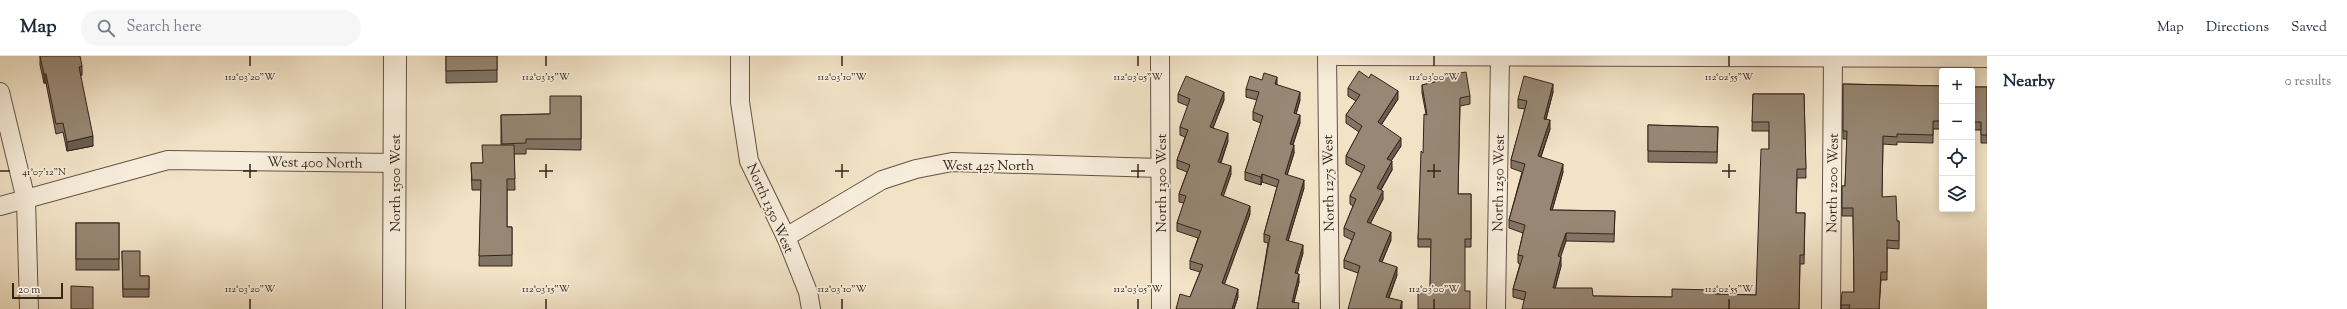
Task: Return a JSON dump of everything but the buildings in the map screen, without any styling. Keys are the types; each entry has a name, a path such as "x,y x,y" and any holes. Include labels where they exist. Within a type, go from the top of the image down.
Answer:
{"street":[{"name":"North 1500 West","path":"394,309 396,163 395,56"},
{"name":"North 1350 West","path":"740,56 740,102 749,161 786,237 808,292 811,309"},
{"name":"North 1300 West","path":"1160,56 1162,309"},
{"name":"North 1275 West","path":"1327,56 1330,309"},
{"path":"1337,56 1987,58"},
{"name":"North 1250 West","path":"1496,309 1500,56"},
{"name":"North 1200 West","path":"1831,309 1833,58"},
{"path":"0,92 26,200 29,309"},
{"name":"West 400 North","path":"0,206 168,160 396,163"},
{"name":"West 425 North","path":"786,237 882,180 916,169 952,162 1160,168"}]}
